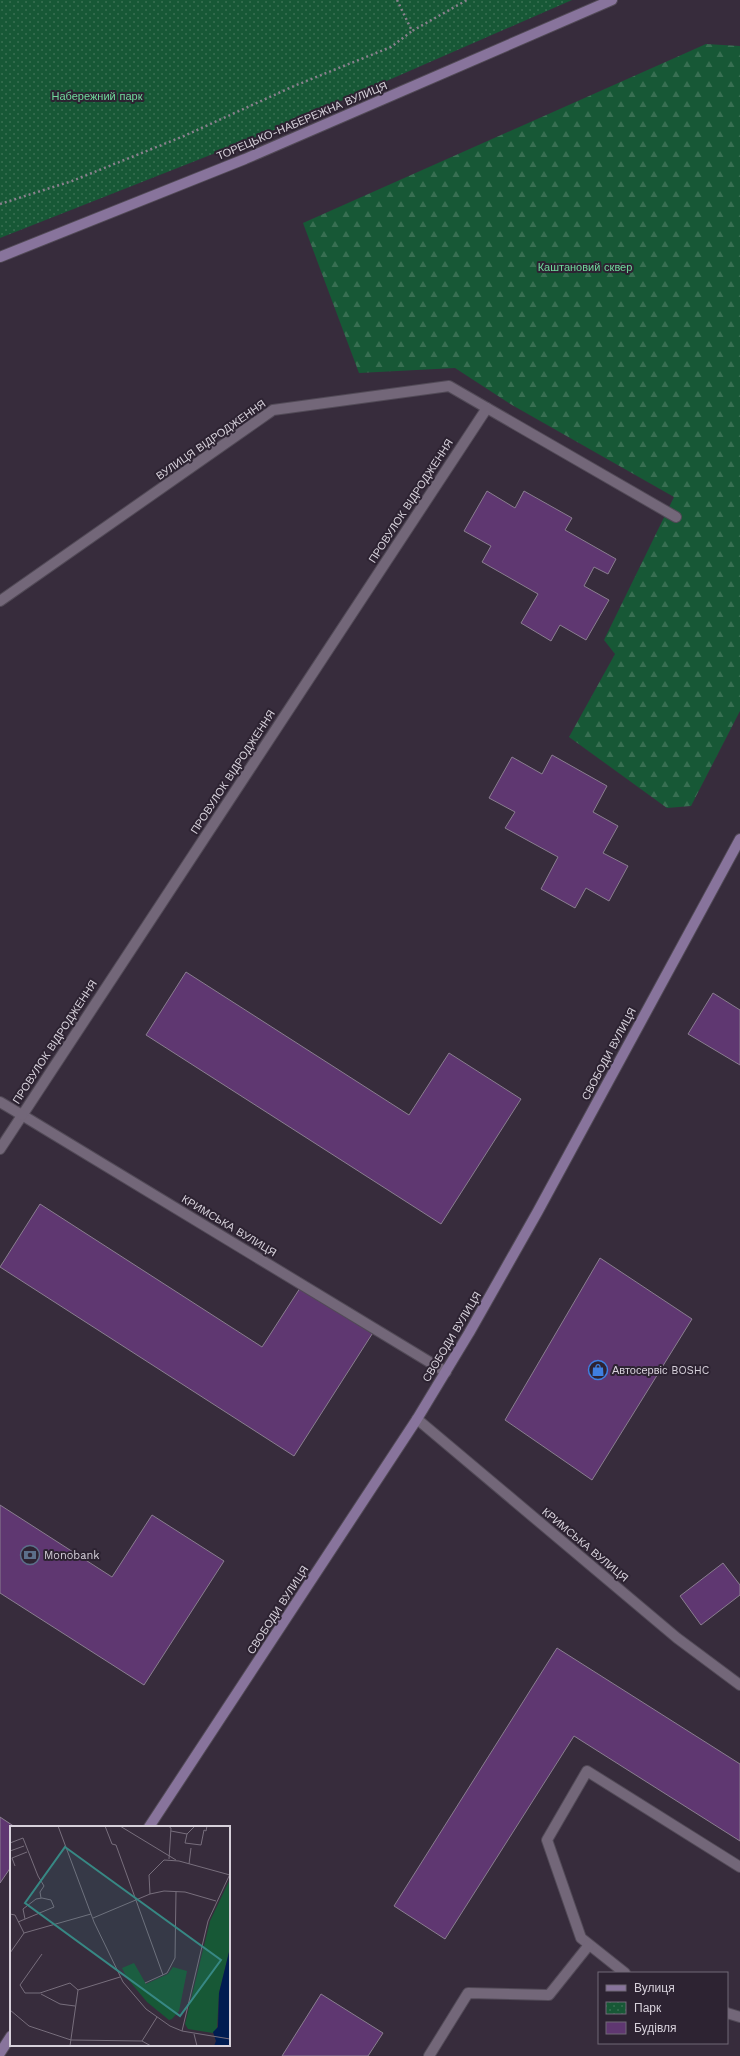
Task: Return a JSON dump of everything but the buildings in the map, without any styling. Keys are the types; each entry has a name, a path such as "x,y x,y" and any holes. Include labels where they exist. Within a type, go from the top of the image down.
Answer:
{"street":[{"name":"ТОРЕЦЬКО-НАБЕРЕЖНА ВУЛИЦЯ","path":"0,257 245,160 612,0"},
{"name":"ВУЛИЦЯ ВІДРОДЖЕННЯ","path":"0,601 273,410 449,386 676,517"},
{"name":"ПРОВУЛОК ВІДРОДЖЕННЯ","path":"0,1149 487,408"},
{"name":"СВОБОДИ ВУЛИЦЯ","path":"150,1826 417,1419 446,1372 538,1210 740,839"},
{"name":"КРИМСЬКА ВУЛИЦЯ","path":"0,1102 446,1372"},
{"name":"КРИМСЬКА ВУЛИЦЯ","path":"417,1419 677,1638 740,1685"},
{"path":"624,1972 581,1938 548,1840 587,1771 740,1867"},
{"path":"429,2056 468,1993 549,1995 589,1945"},
{"path":"728,2013 740,2017"},
{"path":"0,2052 10,2037"}],"path":[{"path":"397,0 412,31"},
{"path":"0,204 72,180 184,136 294,86 391,47 412,31 467,0"}],"green space":[{"name":"Набережний парк","path":"0,0 572,0 279,128 0,238"},
{"name":"Каштановий сквер","path":"706,44 740,46 740,711 691,806 667,808 569,737 615,654 604,640 674,497 512,405 455,368 359,373 303,223"}],"place":[{"name":"Автосервіс BOSHC","path":"598,1370"},
{"name":"Monobank","path":"30,1555"}]}
